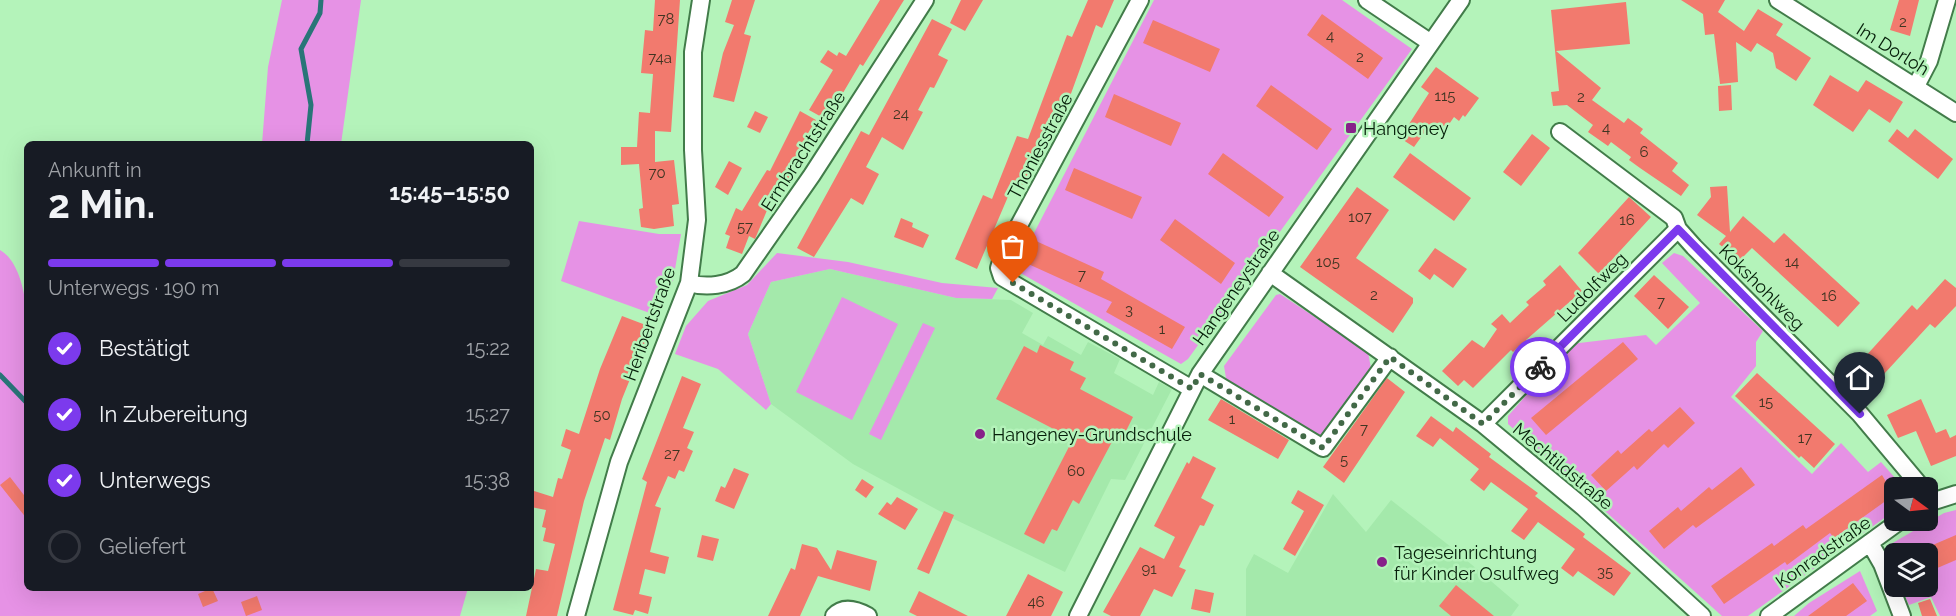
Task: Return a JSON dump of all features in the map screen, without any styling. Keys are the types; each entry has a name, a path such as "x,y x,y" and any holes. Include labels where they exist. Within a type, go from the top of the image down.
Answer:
{"street":[{"name":"Heribertstraße","path":"576,616 619,462 688,283 697,220 693,129 693,52 701,0"},
{"name":"Ermbrachtstraße","path":"688,283 703,287 735,280 743,274 816,169 925,0"},
{"name":"Thoniesstraße","path":"1140,0 1003,255 999,268 1002,277 1196,382"},
{"path":"1367,0 1431,43"},
{"name":"Hangeneystraße","path":"1078,616 1196,382 1461,0"},
{"name":"Im Dorloh","path":"1778,0 1956,113"},
{"path":"1916,86 1929,61 1947,0"},
{"name":"Kokshohlweg","path":"1560,132 1674,218 1678,229 1860,414 1910,477"},
{"name":"Ludolfweg","path":"1483,424 1678,229"},
{"name":"Mechtildstraße","path":"1270,273 1483,424 1575,500 1702,616"},
{"path":"1196,382 1323,448 1390,357"},
{"path":"1938,496 1956,494"},
{"name":"Konradstraße","path":"1769,616 1886,531"},
{"path":"1870,543 1882,564 1902,616"},
{"path":"834,616 838,611 849,608 868,616"}],"shaded area":[{"path":"282,0 361,0 341,141 262,141 268,67"},
{"path":"1154,0 1342,0 1412,49 1188,359 1181,364 1015,270"},
{"path":"579,221 659,234 681,234 673,281 658,316 561,281"},
{"path":"0,250 12,261 24,296 24,591 467,591 460,616 0,616"},
{"path":"777,253 848,262 942,283 998,288 992,299 956,298 830,269 771,282 748,334 771,404 766,410 718,369 675,354 686,326 708,301 747,285"},
{"path":"1674,253 1683,256 1763,331 1756,342 1756,366 1731,397 1812,474 1841,443 1868,472 1881,462 1894,477 1884,477 1884,518 1748,616 1722,616 1508,424 1508,416 1571,344 1646,335 1656,345 1700,303 1662,263"},
{"name":"Hangeney-Grundschule","path":"830,269 956,298 1011,300 1033,313 1022,333 1043,345 1048,336 1081,355 1088,342 1120,359 1114,373 1153,395 1159,382 1172,389 1125,480 1111,479 1065,572 956,520 853,464 771,404 748,334 771,282"},
{"path":"1280,294 1368,352 1372,374 1325,437 1314,437 1227,384 1224,366 1276,295"},
{"path":"842,297 898,324 852,420 796,392"},
{"path":"923,323 935,328 881,440 869,434"},
{"name":"Tageseinrichtung für Kinder Osulfweg","path":"1333,494 1366,532 1391,500 1519,605 1511,616 1246,616 1246,569 1254,554 1288,573"},
{"path":"1956,510 1956,616 1940,616 1931,597 1938,597 1938,543 1893,543 1913,531 1938,531 1938,517"},
{"path":"1860,571 1877,611 1870,616 1794,616 1809,603"},
{"path":"1905,597 1931,597 1909,605"}],"building":[{"path":"655,0 680,0 671,132 655,131 655,162 674,160 679,204 672,205 674,226 654,229 641,227 639,209 643,208 639,164 621,165 621,147 637,147 639,112 650,113 653,74 641,73 645,30 653,31"},
{"path":"732,0 755,0 744,34 751,36 734,102 713,97 723,53 734,25 725,22"},
{"path":"880,0 904,0 863,66 860,64 827,120 809,110 833,70 820,62 828,50 837,56 839,52 846,56"},
{"path":"961,0 983,0 965,31 950,23"},
{"path":"1088,0 1114,0 1102,28 1096,25 1065,110 1055,106 1022,188 1013,185 977,269 955,259 983,195 992,199 1017,136 1028,139 1067,35 1072,37"},
{"path":"1681,0 1725,0 1718,12 1744,31 1758,9 1783,24 1776,35 1811,58 1796,81 1776,68 1773,53 1757,43 1751,52 1736,42 1738,82 1720,84 1714,34 1705,35 1703,14"},
{"path":"1899,0 1919,0 1910,36 1890,30"},
{"path":"1626,2 1630,44 1556,51 1601,88 1592,100 1624,123 1628,118 1643,129 1640,133 1678,163 1672,171 1689,185 1681,196 1629,160 1631,157 1611,142 1608,146 1588,132 1593,125 1567,105 1553,106 1551,92 1559,91 1551,10"},
{"path":"1322,14 1383,58 1368,79 1307,35"},
{"path":"932,19 952,29 938,55 948,60 934,88 930,87 918,110 923,112 903,150 882,137 866,167 879,174 863,205 851,198 814,257 797,248 861,131 869,135"},
{"path":"1153,20 1220,49 1210,72 1143,43"},
{"path":"1436,67 1479,98 1465,117 1463,115 1459,121 1454,117 1445,130 1437,124 1429,136 1424,133 1414,147 1400,138 1429,93 1421,87"},
{"path":"1830,75 1858,92 1866,80 1903,102 1890,123 1869,109 1853,132 1813,105"},
{"path":"1271,85 1332,129 1317,150 1256,106"},
{"path":"1731,85 1732,110 1719,111 1718,86"},
{"path":"1114,94 1181,123 1171,146 1105,117"},
{"path":"755,111 768,117 760,133 747,127"},
{"path":"800,111 816,120 804,140 808,142 787,181 781,177 755,239 749,236 742,254 726,248 730,236 725,234 736,208 742,211 767,170 770,171"},
{"path":"1897,129 1908,138 1915,129 1953,159 1938,179 1888,141"},
{"path":"1532,134 1550,148 1521,186 1503,172"},
{"path":"1223,153 1284,197 1269,217 1208,174"},
{"path":"1410,153 1471,198 1454,221 1393,177"},
{"path":"729,161 742,168 728,195 715,187"},
{"path":"1074,168 1142,197 1132,219 1065,190"},
{"path":"1727,186 1730,232 1743,216 1774,243 1784,233 1860,303 1838,327 1752,248 1739,261 1719,244 1726,236 1697,215 1711,197 1710,187"},
{"path":"1357,187 1389,210 1356,258 1413,298 1413,303 1393,333 1300,267"},
{"path":"1629,197 1651,217 1599,274 1578,253"},
{"path":"901,218 913,223 912,227 929,235 923,248 894,237"},
{"path":"1175,219 1235,263 1221,284 1160,240"},
{"path":"1036,241 1104,272 1101,279 1185,327 1172,349 1106,312 1112,302 1026,263"},
{"path":"1435,248 1467,269 1453,288 1434,274 1430,280 1418,271"},
{"path":"1560,265 1582,291 1526,340 1529,344 1525,348 1520,345 1513,352 1511,350 1473,388 1464,380 1458,386 1442,371 1472,340 1484,348 1497,329 1491,324 1502,314 1510,323 1529,305 1526,302 1546,285 1543,281"},
{"path":"1654,275 1689,307 1668,329 1634,296"},
{"path":"1945,279 1956,288 1956,306 1935,328 1930,324 1873,386 1854,369 1912,305 1917,310"},
{"path":"622,316 651,327 622,399 610,440 605,438 584,501 557,616 526,616 531,591 534,591 536,569 548,571 555,544 543,541 546,528 542,527 546,510 534,508 534,491 553,497 558,478 562,479 571,450 561,446 566,429 579,434 600,369"},
{"path":"1623,342 1638,359 1546,435 1531,418"},
{"path":"1040,345 1074,362 1070,370 1086,378 1080,389 1133,417 1121,441 1114,438 1079,504 1073,500 1057,531 1052,529 1044,544 1024,534 1073,439 996,399 1024,346 1037,353"},
{"path":"1757,373 1835,444 1814,468 1801,456 1799,458 1735,396"},
{"path":"682,376 701,384 683,428 694,432 687,448 693,451 684,472 679,470 675,479 668,476 655,506 661,508 650,552 669,557 665,574 645,569 639,594 652,597 648,614 635,610 633,615 613,610 647,482 642,479"},
{"path":"1387,378 1405,392 1344,483 1323,467"},
{"path":"1221,399 1289,440 1278,459 1208,420"},
{"path":"1921,399 1936,433 1946,429 1950,438 1956,435 1956,456 1931,466 1916,431 1898,438 1887,415"},
{"path":"1680,407 1695,423 1668,448 1664,444 1637,470 1634,466 1606,491 1591,475 1618,450 1621,454 1649,429 1652,432"},
{"path":"1431,416 1453,432 1456,427 1491,454 1489,457 1538,493 1535,496 1585,534 1583,537 1631,573 1614,596 1578,571 1573,577 1561,568 1575,549 1538,522 1524,540 1511,531 1528,509 1491,482 1484,491 1470,480 1479,469 1440,438 1433,447 1416,436"},
{"path":"1193,456 1216,468 1201,498 1214,505 1204,526 1200,525 1179,567 1186,570 1172,597 1154,589 1140,616 1111,616 1103,612 1140,547 1164,559 1175,537 1154,526 1187,462 1189,464"},
{"path":"1741,467 1755,485 1696,528 1693,525 1664,549 1649,531 1678,507 1681,511 1709,487 1712,490"},
{"path":"734,468 749,474 734,509 715,501 721,486 725,488"},
{"path":"1882,475 1884,502 1834,538 1830,533 1787,565 1785,562 1724,604 1711,586 1772,543 1774,546 1803,525 1806,529"},
{"path":"10,477 24,495 24,515 0,485"},
{"path":"862,479 874,487 866,498 855,490"},
{"path":"1298,490 1324,505 1295,556 1283,549 1304,511 1291,503"},
{"path":"897,497 918,509 905,530 878,514 887,502 891,505"},
{"path":"944,511 954,515 929,574 917,569"},
{"path":"702,535 719,539 713,561 697,557"},
{"path":"1956,535 1956,560 1938,568 1937,543"},
{"path":"802,544 817,548 831,570 837,550 877,561 870,591 818,576 800,616 768,616 791,568 795,570"},
{"path":"1028,574 1063,592 1051,616 1006,616"},
{"path":"1853,583 1867,601 1846,616 1808,616"},
{"path":"1456,585 1494,616 1451,616 1439,606"},
{"path":"1195,589 1214,593 1210,613 1191,609"},
{"path":"213,591 218,601 203,607 198,594"},
{"path":"919,591 968,616 917,616 909,612"},
{"path":"257,596 262,610 246,616 241,602"},
{"path":"1930,599 1937,616 1922,616 1918,603"}],"waterway":[{"path":"307,141 311,105 301,49 320,13 321,0"},
{"path":"0,375 24,400"}],"way so far":[{"path":"1013,283 1192,389 1200,374 1323,448 1390,357 1483,424 1540,367"}],"place":[{"name":"Hangeney","path":"1351,128"},
{"name":"Hangeney-Grundschule","path":"980,434"},
{"name":"Tageseinrichtung für Kinder Osulfweg","path":"1382,562"}],"route":[{"path":"1540,367 1678,229 1860,414"}]}
